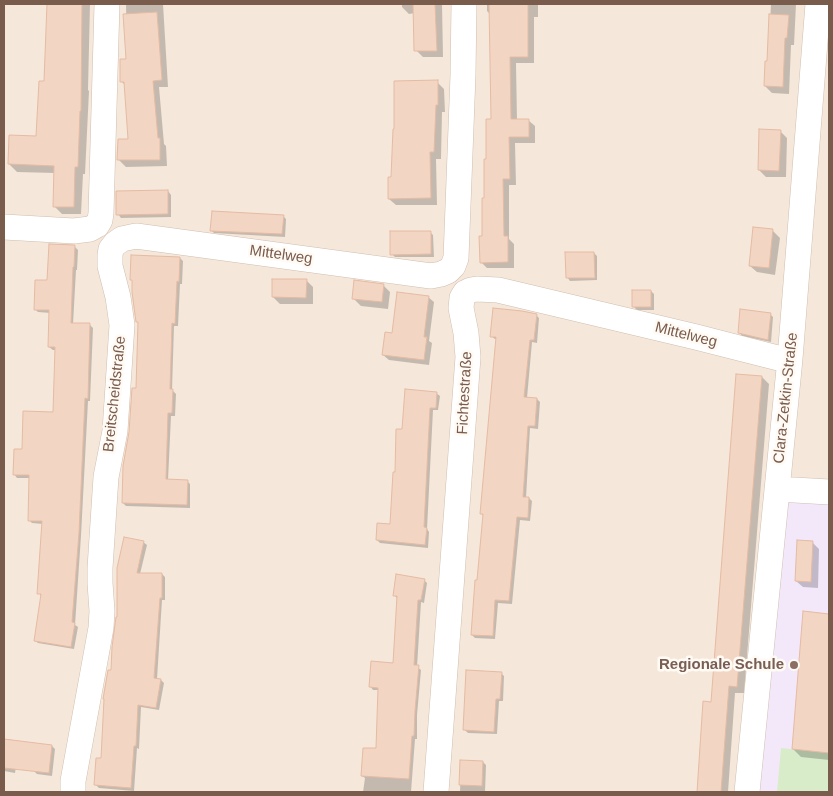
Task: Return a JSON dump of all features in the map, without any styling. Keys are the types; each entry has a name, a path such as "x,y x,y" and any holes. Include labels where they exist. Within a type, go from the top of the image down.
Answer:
{"street":[{"path":"4,227 90,229 97,225 100,220 107,4"},
{"path":"464,4 456,258 453,266 448,271 465,293"},
{"name":"Clara-Zetkin-Straße","path":"747,792 790,359 818,4"},
{"path":"97,225 115,244"},
{"name":"Mittelweg","path":"115,244 127,237 136,236 431,276 448,271"},
{"name":"Breitscheidstraße","path":"72,792 101,628 100,568 106,478 116,414 122,325 118,296 109,260 111,249 115,244"},
{"name":"Mittelweg","path":"465,293 471,290 498,290 696,336 778,358 790,359"},
{"name":"Fichtestraße","path":"436,792 468,357 468,342 461,308 462,298 465,293"},
{"path":"777,489 829,492"}],"shaded area":[{"path":"4,4 829,4 829,792 4,792"},
{"name":"Regionale Schule","path":"777,489 829,492 829,792 747,792"}],"green space":[{"path":"781,748 829,753 829,792 777,792"}],"building":[{"path":"47,4 82,4 81,111 78,167 75,167 74,207 53,207 54,166 8,164 9,135 36,136 39,81 44,81"},
{"path":"413,4 435,4 437,51 414,51"},
{"path":"489,4 528,4 528,57 510,57 511,119 529,119 529,137 509,137 510,179 503,179 504,236 508,236 508,262 480,263 479,236 482,236 486,119 491,119"},
{"path":"157,12 162,80 153,81 158,138 160,138 160,160 117,160 118,139 128,139 124,82 120,82 120,59 126,59 123,14"},
{"path":"769,14 789,15 787,38 785,38 783,87 764,86"},
{"path":"438,80 434,152 430,152 431,198 388,199 388,177 391,177 394,129 394,81"},
{"path":"759,129 781,130 779,171 758,170"},
{"path":"168,190 168,214 116,215 116,191"},
{"path":"212,211 284,215 282,234 210,231"},
{"path":"753,227 773,229 769,268 749,266"},
{"path":"390,231 431,231 431,254 390,255"},
{"path":"49,244 75,245 71,323 90,323 88,399 85,398 79,533 72,622 75,623 71,647 34,641 41,594 37,594 42,521 28,521 29,475 13,475 14,449 22,449 23,411 53,412 55,347 48,347 49,310 34,310 35,280 47,280"},
{"path":"565,252 594,252 595,278 566,278"},
{"path":"131,255 180,257 175,324 172,323 170,389 173,389 172,413 168,413 166,479 188,480 187,505 122,503 123,466 129,432 132,388 136,388 138,322 136,322 132,280 130,280"},
{"path":"272,279 307,279 306,298 272,297"},
{"path":"354,280 384,284 382,302 352,299"},
{"path":"632,290 651,290 651,307 632,307"},
{"path":"397,292 429,296 424,337 427,337 424,360 382,355 385,332 392,333"},
{"path":"493,308 537,314 534,340 530,340 524,397 537,398 535,426 528,426 523,497 529,497 528,518 517,517 509,601 495,600 493,636 471,635 483,514 480,514 496,337 490,337"},
{"path":"740,309 771,313 768,340 738,333"},
{"path":"736,374 762,376 737,687 729,686 721,792 697,792 703,701 711,702"},
{"path":"405,389 437,392 436,408 430,408 424,527 427,528 425,545 376,540 377,523 390,524 393,472 395,472 396,429 402,429"},
{"path":"124,537 144,541 137,573 162,573 162,598 160,598 154,678 161,679 156,708 138,705 131,788 94,785 96,758 101,758 103,699 108,670 111,670 112,647 117,617 117,568"},
{"path":"797,540 813,541 811,582 795,581"},
{"path":"396,574 425,579 421,600 418,600 414,665 419,665 409,779 361,776 363,748 376,748 378,688 369,687 371,661 393,663 397,596 393,596"},
{"path":"803,611 829,614 829,753 792,749"},
{"path":"466,670 502,672 500,699 496,699 494,732 463,730"},
{"path":"4,739 52,745 49,773 4,768"},
{"path":"460,760 483,761 482,786 459,785"}],"place":[{"name":"Regionale Schule","path":"794,665"}]}
